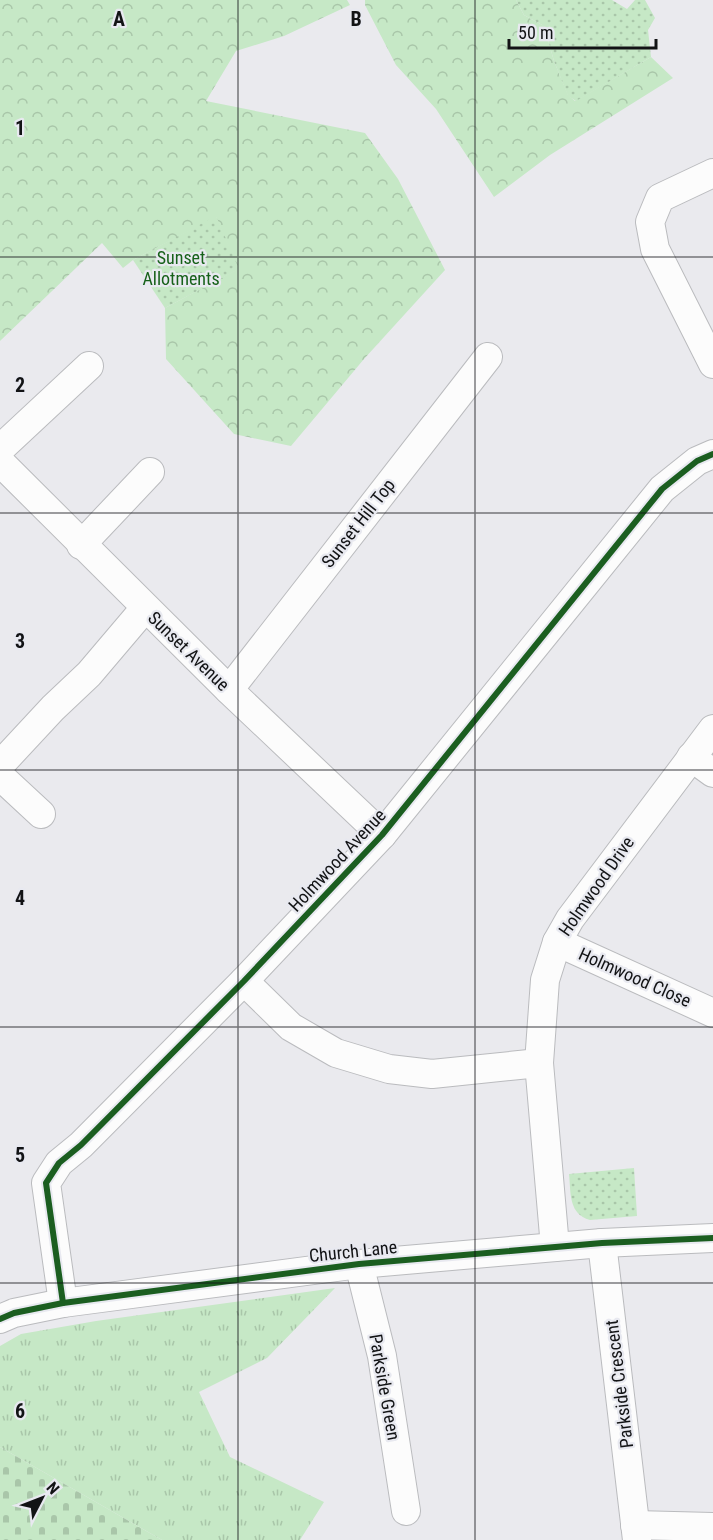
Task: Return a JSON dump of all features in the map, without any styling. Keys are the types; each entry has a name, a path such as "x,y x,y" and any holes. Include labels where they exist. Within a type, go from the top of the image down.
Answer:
{"street":[{"path":"713,173 660,198 650,222 655,249 713,364"},
{"name":"Sunset Hill Top","path":"229,690 488,357"},
{"path":"0,449 89,366"},
{"name":"Holmwood Avenue","path":"63,1303 46,1183 59,1164 81,1145 244,981 382,835 662,489 697,461 713,454"},
{"name":"Sunset Avenue","path":"0,462 229,690 382,835"},
{"path":"81,544 150,472"},
{"path":"0,765 53,708 89,674 146,608"},
{"name":"Holmwood Drive","path":"555,1246 539,1063 545,980 557,942 584,901 702,765 713,729"},
{"path":"0,776 41,814"},
{"name":"Holmwood Close","path":"557,942 713,1012"},
{"path":"244,981 291,1027 336,1053 389,1069 432,1074 539,1063"},
{"name":"Church Lane","path":"0,1319 14,1312 63,1303 359,1264 555,1246 713,1238"},
{"name":"Parkside Crescent","path":"602,1243 636,1533 713,1527"},
{"name":"Parkside Green","path":"359,1264 382,1356 406,1511"}],"green space":[{"path":"0,0 347,0 350,5 284,36 236,51 206,101 365,133 398,179 445,270 364,359 291,446 234,434 166,359 165,308 238,269 216,217 133,260 123,268 102,243 0,341"},
{"path":"365,0 516,0 524,15 544,26 554,61 568,95 575,101 651,57 673,78 550,155 494,197 436,109 396,65 365,5"},
{"path":"516,0 612,0 627,9 635,0 645,0 655,18 648,30 651,57 576,101 568,96 554,61 544,26 524,15"},
{"name":"Sunset Allotments","path":"216,216 239,269 165,308 133,260"},
{"path":"634,1168 637,1216 590,1220 574,1208 569,1174"},
{"path":"335,1288 267,1358 199,1392 230,1457 324,1502 300,1540 162,1540 0,1447 0,1346 21,1334 96,1321"},
{"path":"0,1447 162,1540 0,1540"}],"cycle path":[{"path":"63,1303 46,1183 59,1163 81,1145 244,981 382,835 662,489 697,461 713,454"},
{"path":"0,1319 14,1313 63,1303 359,1264 602,1243 713,1238"}]}
